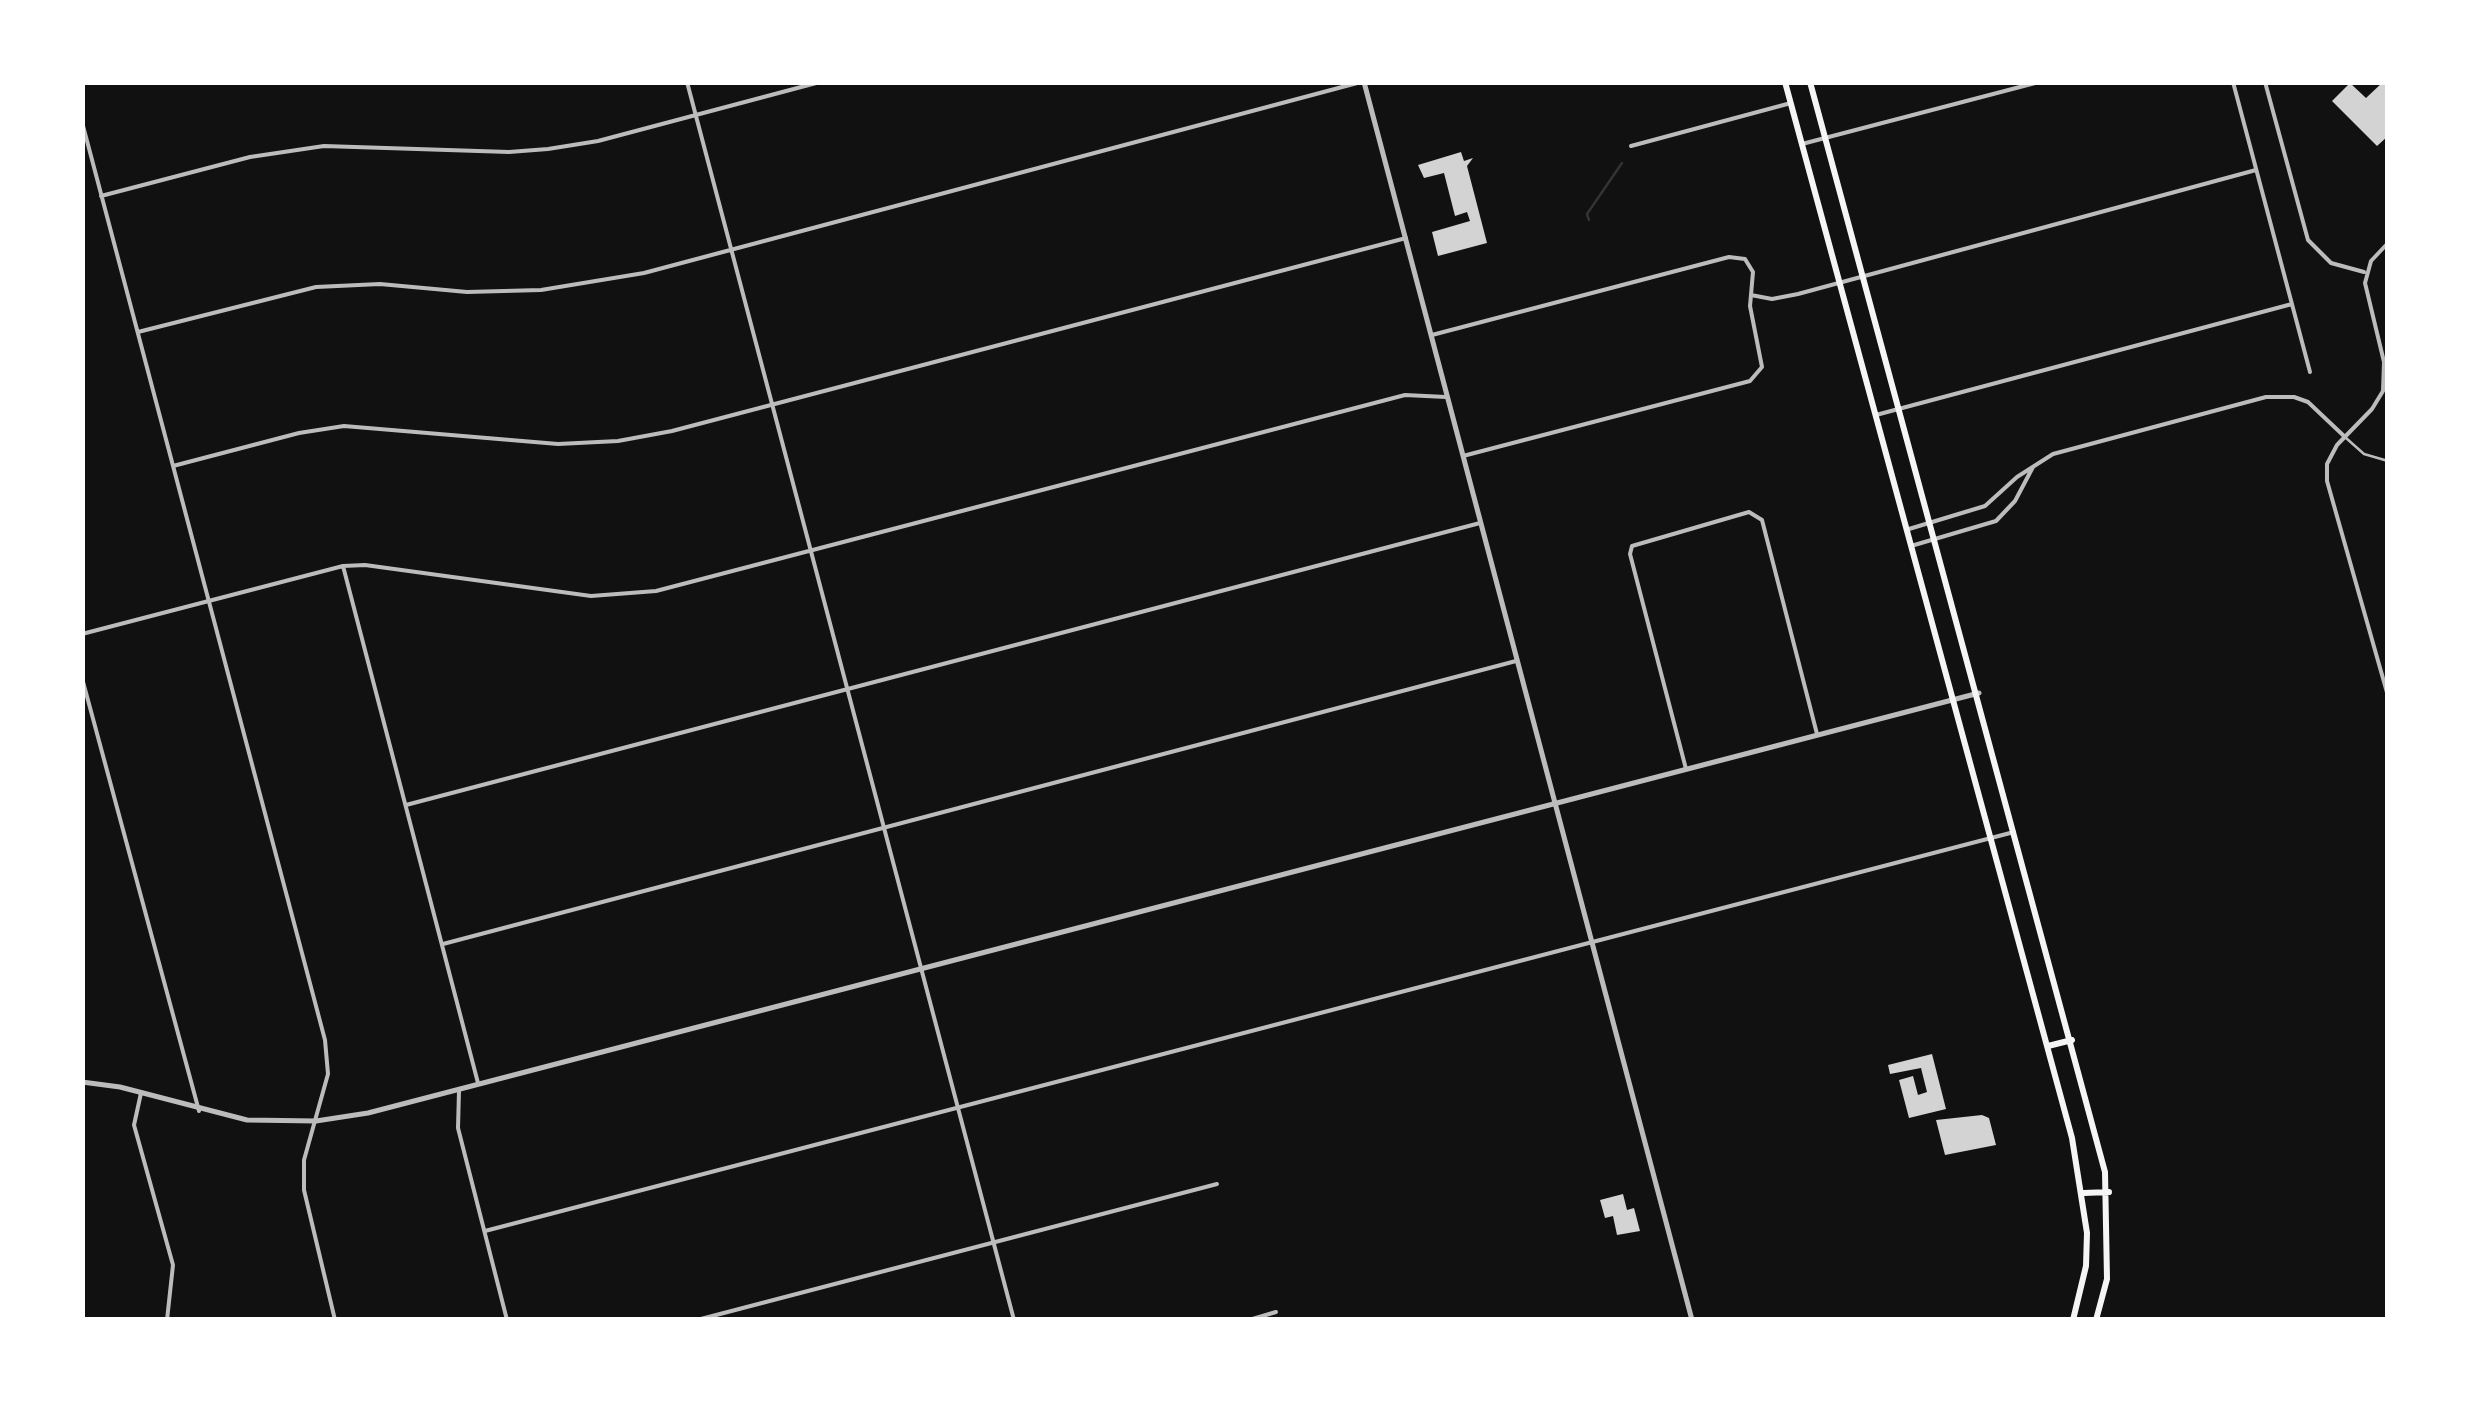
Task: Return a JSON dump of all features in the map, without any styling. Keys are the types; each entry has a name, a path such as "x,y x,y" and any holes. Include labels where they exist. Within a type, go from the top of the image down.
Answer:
{"main road":[{"path":"1785,82 1873,416 1993,837 2084,1193 2086,1266 2073,1320"},
{"path":"1810,82 1897,409 1979,693 2109,1192 2107,1279 2096,1320"},
{"path":"2048,1046 2072,1040"},
{"path":"2084,1193 2109,1192"}],"street":[{"path":"687,82 1014,1320"},
{"path":"101,196 282,151 363,145 450,151 548,149 820,82"},
{"path":"138,332 316,287 380,284 467,292 540,290 644,274 1363,82 1692,1320"},
{"path":"1802,144 2039,82"},
{"path":"2233,82 2310,372"},
{"path":"2265,82 2308,240 2331,263 2365,272"},
{"path":"1631,146 1791,103"},
{"path":"82,122 324,1040 328,1074 304,1160 304,1190 334,1320"},
{"path":"1751,295 1782,298 2256,170"},
{"path":"173,466 299,433 344,426 558,444 618,441 1406,238"},
{"path":"2388,243 2365,272 2366,294 2384,362 2385,391 2345,436 2328,464 2327,481 2388,696"},
{"path":"1432,335 1729,257 1745,259 1750,265 1751,318 1762,367 1750,381 1464,456"},
{"path":"1873,416 2292,304"},
{"path":"82,634 343,566 365,565 591,596 622,596 812,551 1405,395 1448,397"},
{"path":"1905,530 1985,506 2036,463 2063,450 2276,396 2308,402 2345,436"},
{"path":"1910,546 1984,526 2006,513 2036,463"},
{"path":"1686,768 1630,554 1632,546 1749,512 1762,520 1817,734"},
{"path":"406,804 1481,523"},
{"path":"343,566 478,1083"},
{"path":"442,944 1518,660"},
{"path":"82,678 199,1111"},
{"path":"82,1082 246,1120 316,1121 368,1113 1979,693"},
{"path":"485,1231 2016,831"},
{"path":"460,1088 458,1128 508,1320"},
{"path":"141,1093 134,1125 173,1265 167,1320"},
{"path":"698,1320 1217,1184"},
{"path":"1249,1320 1276,1312"}],"lane":[{"path":"2345,436 2364,454 2388,461"}],"building":[{"path":"2388,82 2388,136 2377,146 2332,101 2350,83 2366,98"},
{"path":"1461,152 1464,161 1473,158 1467,166 1487,243 1438,256 1432,232 1470,221 1467,212 1455,216 1444,173 1424,178 1418,165"},
{"path":"1932,1054 1946,1109 1909,1118 1899,1080 1913,1076 1918,1095 1927,1092 1921,1068 1890,1074 1888,1065"},
{"path":"1982,1115 1989,1118 1996,1145 1945,1155 1936,1120"},
{"path":"1623,1194 1627,1210 1634,1208 1640,1231 1617,1235 1613,1216 1605,1218 1600,1200"}],"waterway":[{"path":"1589,220 1587,214 1622,163"}]}
